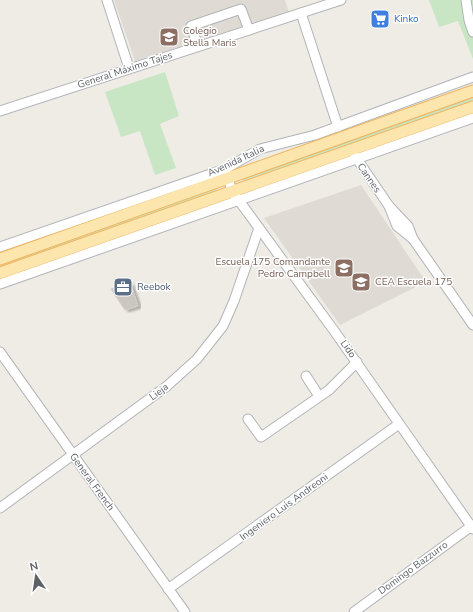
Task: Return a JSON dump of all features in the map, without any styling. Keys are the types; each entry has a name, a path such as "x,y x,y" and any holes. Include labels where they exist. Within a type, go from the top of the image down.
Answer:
{"main road":[{"name":"Avenida Italia","path":"0,259 226,174 473,91"},
{"path":"0,273 473,107"}],"street":[{"path":"107,0 129,68"},
{"name":"General Máximo Tajes","path":"0,111 341,0"},
{"path":"466,0 468,20 473,32"},
{"path":"198,46 191,26 242,9 249,30"},
{"path":"301,13 338,127"},
{"name":"Avenida Italia","path":"0,247 226,174 260,149 315,135 473,77"},
{"path":"0,284 473,118"},
{"name":"Cannes","path":"351,150 356,160 389,206 397,226 413,239 473,325"},
{"name":"Lido","path":"226,174 232,191 357,362 472,527"},
{"name":"Lieja","path":"0,508 167,386 185,371 209,346 223,326 234,301 259,228"},
{"name":"General French","path":"0,352 72,456 185,612"},
{"path":"248,419 261,437 339,381 357,362"},
{"path":"306,376 319,396"},
{"name":"Ingeniero Luis Andreoni","path":"168,589 399,424"},
{"name":"Domingo Bazzurro","path":"354,612 472,527"}],"shaded area":[{"name":"Colegio Stella Maris","path":"114,0 285,0 289,12 135,61"},
{"path":"361,185 426,282 340,325 264,218"}],"green space":[{"path":"429,0 473,0 473,59 458,21 439,27"},
{"path":"165,72 179,116 160,124 176,168 155,175 140,131 121,137 105,92"},
{"path":"473,97 473,104 243,181 242,178"},
{"path":"216,187 217,191 0,268 0,262"}],"building":[{"path":"130,283 138,306 125,310 111,289"}],"place":[{"name":"Kinko","path":"380,19"},
{"name":"Colegio Stella Maris","path":"169,37"},
{"name":"Escuela 175 Comandante Pedro Campbell","path":"344,268"},
{"name":"CEA Escuela 175","path":"361,282"},
{"name":"Reebok","path":"123,287"}]}
